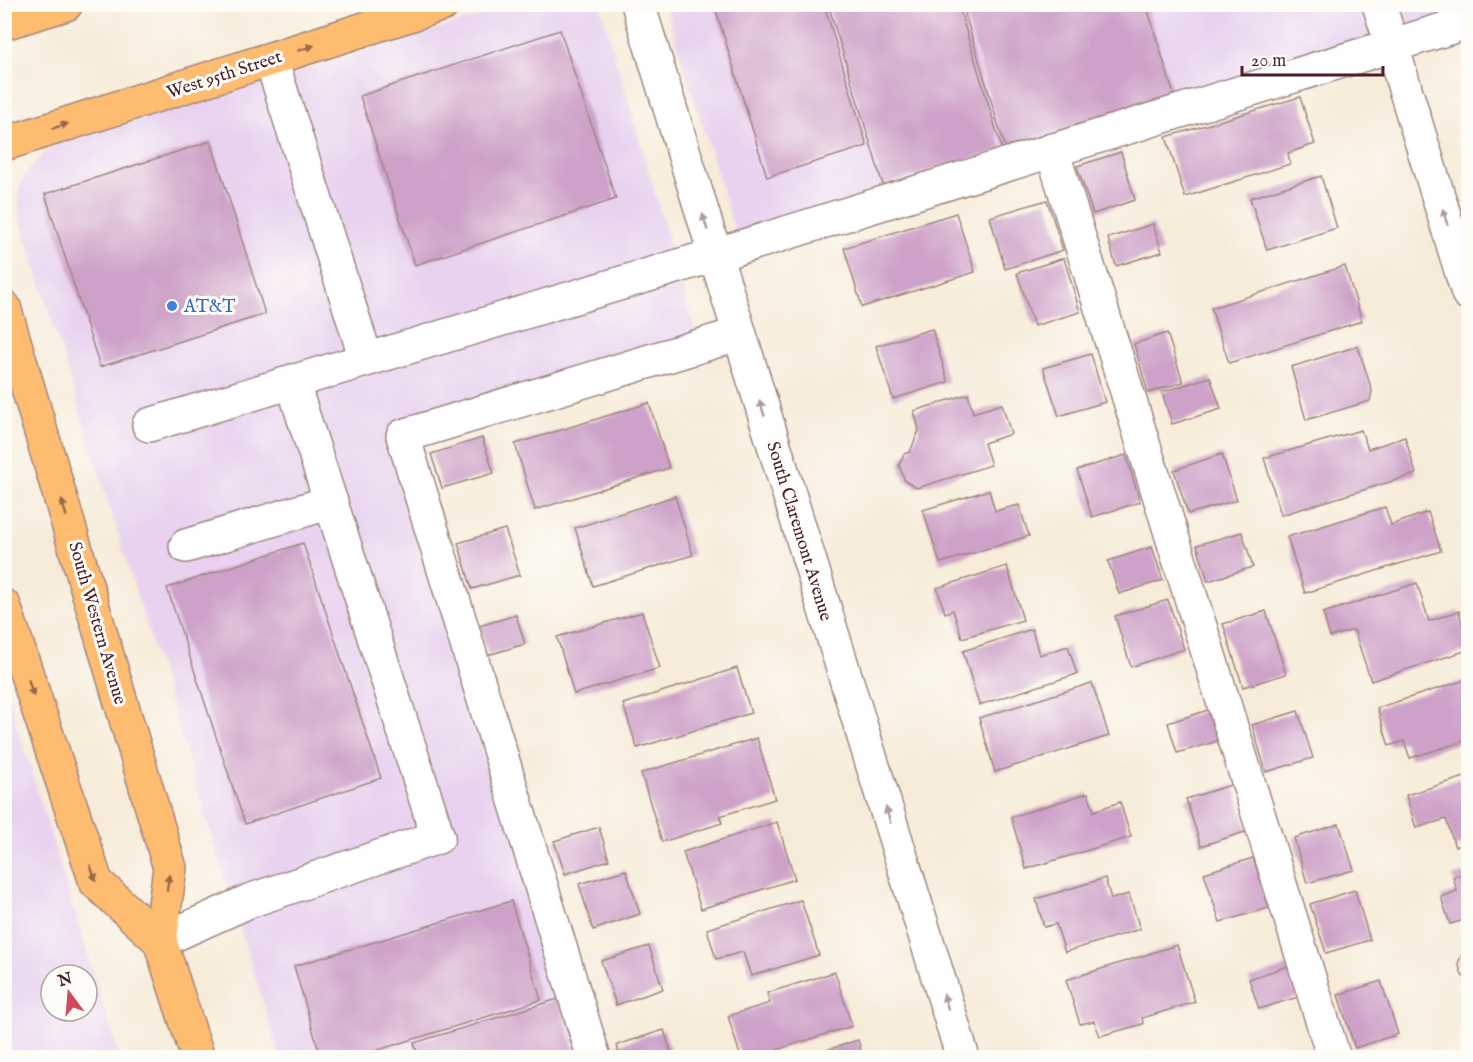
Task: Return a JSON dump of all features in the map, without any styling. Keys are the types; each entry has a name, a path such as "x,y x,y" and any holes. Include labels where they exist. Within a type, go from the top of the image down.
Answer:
{"main road":[{"path":"4,23 66,4"},
{"name":"West 95th Street","path":"4,144 443,4"},
{"name":"South Western Avenue","path":"4,307 170,868 159,941 198,1058"},
{"name":"South Western Avenue","path":"4,606 96,882 159,941"}],"street":[{"name":"South Claremont Avenue","path":"638,4 963,1058"},
{"path":"1379,4 1468,293"},
{"path":"149,425 715,255 1468,22"},
{"path":"271,59 366,359"},
{"path":"1052,150 1334,1058"},
{"path":"594,1058 403,436 740,334"},
{"path":"159,941 249,901 438,837 292,381"},
{"path":"186,546 331,502"}],"shaded area":[{"path":"1468,4 1468,22 740,247 665,5"},
{"path":"517,5 600,5 700,347 404,435 595,1057 280,1057 19,214 18,194 25,175 40,157 56,145"},
{"path":"5,686 90,963 39,963 39,1023 99,1023 99,992 119,1057 5,1057"}],"building":[{"path":"714,4 824,4 867,146 767,177"},
{"path":"828,4 958,4 1002,149 883,185"},
{"path":"962,4 1146,4 1174,95 1005,147"},
{"path":"560,30 616,199 415,265 360,96"},
{"path":"1300,97 1315,144 1288,153 1290,164 1185,197 1166,137"},
{"path":"211,141 265,314 100,367 45,194"},
{"path":"1121,152 1135,200 1093,214 1077,166"},
{"path":"1321,176 1337,228 1267,250 1250,198"},
{"path":"1047,200 1063,250 1005,269 990,217"},
{"path":"956,213 975,272 862,307 844,248"},
{"path":"1153,224 1162,252 1116,266 1108,238"},
{"path":"1064,258 1080,312 1034,326 1017,273"},
{"path":"1345,266 1362,321 1229,363 1211,308"},
{"path":"932,329 948,382 893,399 876,346"},
{"path":"1167,333 1183,382 1148,393 1134,344"},
{"path":"1358,346 1372,391 1370,401 1306,420 1291,367"},
{"path":"1091,354 1105,402 1059,416 1043,368"},
{"path":"1210,377 1221,409 1172,424 1162,392"},
{"path":"968,394 973,413 1002,404 1011,434 984,443 991,465 917,488 905,481 899,465 904,454 910,452 919,430 914,411"},
{"path":"649,403 669,468 535,510 515,444"},
{"path":"1361,430 1368,449 1405,437 1416,474 1281,515 1264,458"},
{"path":"482,438 494,473 442,488 431,454"},
{"path":"1222,454 1237,500 1188,514 1174,470"},
{"path":"1126,455 1140,502 1092,517 1077,470"},
{"path":"989,490 995,511 1019,505 1029,536 940,563 923,510"},
{"path":"675,496 693,555 593,586 575,528"},
{"path":"1385,507 1391,525 1428,512 1441,551 1305,593 1287,537"},
{"path":"505,529 520,575 472,589 458,543"},
{"path":"1242,532 1253,567 1208,581 1197,545"},
{"path":"303,543 381,778 245,824 167,588"},
{"path":"1152,547 1163,580 1119,594 1108,561"},
{"path":"1007,566 1023,620 962,638 953,610 945,613 937,588"},
{"path":"1417,583 1429,621 1459,611 1468,650 1371,681 1354,630 1330,637 1323,613"},
{"path":"1168,600 1184,649 1131,667 1115,616"},
{"path":"1266,611 1286,674 1243,687 1223,624"},
{"path":"642,612 660,668 574,694 557,637"},
{"path":"516,615 525,644 488,655 479,626"},
{"path":"1032,629 1039,655 1068,646 1077,674 979,705 963,651"},
{"path":"737,668 751,713 637,748 623,704"},
{"path":"1468,679 1468,740 1410,758 1404,741 1389,746 1377,708"},
{"path":"1092,683 1109,736 995,772 979,718"},
{"path":"1211,709 1221,740 1177,753 1168,723"},
{"path":"1298,711 1313,758 1266,772 1252,725"},
{"path":"757,738 775,799 720,816 722,823 662,842 641,773"},
{"path":"1468,776 1468,843 1455,847 1446,819 1416,828 1406,795"},
{"path":"1234,784 1248,831 1201,846 1186,799"},
{"path":"1088,793 1094,811 1120,802 1131,837 1026,869 1011,817"},
{"path":"777,822 795,879 701,909 683,852"},
{"path":"1339,824 1354,870 1307,883 1294,838"},
{"path":"599,827 609,860 565,874 554,841"},
{"path":"1253,858 1269,908 1220,922 1204,873"},
{"path":"626,870 640,914 593,930 579,884"},
{"path":"1468,872 1468,919 1450,924 1441,897 1457,891 1453,877"},
{"path":"1105,878 1111,899 1129,894 1140,929 1065,952 1056,924 1044,927 1036,899"},
{"path":"1355,890 1370,940 1326,953 1310,904"},
{"path":"801,900 819,955 751,976 743,952 716,959 707,929"},
{"path":"511,901 541,1000 352,1058 321,1058 294,966"},
{"path":"1177,945 1195,1002 1142,1018 1143,1024 1100,1036 1094,1021 1080,1024 1066,980"},
{"path":"649,946 663,989 616,1005 601,961"},
{"path":"1468,952 1468,981 1462,975 1458,963 1462,954"},
{"path":"1288,966 1298,997 1259,1009 1249,979"},
{"path":"835,972 852,1026 751,1058 741,1058 728,1016 770,1003 767,993"},
{"path":"1381,981 1398,1034 1355,1048 1338,995"},
{"path":"558,999 576,1058 419,1058 414,1043"},
{"path":"664,1030 673,1058 620,1058 617,1045"},
{"path":"858,1040 863,1058 805,1058 805,1057"}],"place":[{"name":"AT&T","path":"172,306"}]}
